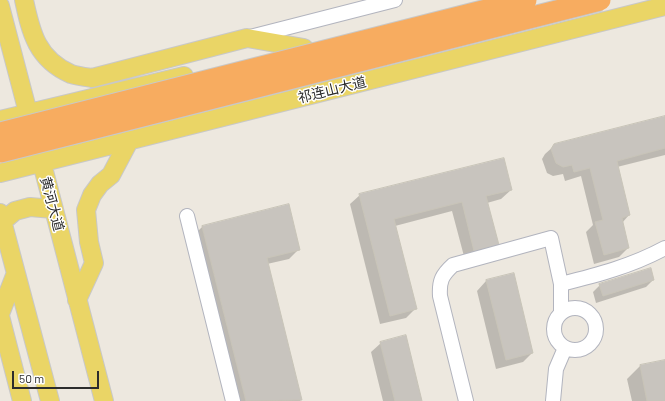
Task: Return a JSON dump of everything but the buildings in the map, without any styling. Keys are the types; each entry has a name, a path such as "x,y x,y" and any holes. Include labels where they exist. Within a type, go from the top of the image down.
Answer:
{"highway":[{"path":"0,133 526,0"},
{"path":"0,152 600,0"}],"main road":[{"path":"6,29 11,0"},
{"path":"24,0 31,32 40,50 54,65 72,74 85,77 92,78 247,38 304,48"},
{"path":"0,120 304,48 485,0"},
{"name":"黄河大道","path":"0,6 104,401"},
{"name":"祁连山大道","path":"0,173 665,6"},
{"path":"0,67 13,54"},
{"path":"77,300 94,263 89,242 86,210 92,195 100,184 111,175 129,141"},
{"path":"50,401 1,218 15,211 30,207 53,208"},
{"path":"16,273 0,315 22,401"}],"street":[{"path":"247,38 395,0"},
{"path":"187,216 234,401"},
{"path":"466,401 440,296 440,285 444,274 453,265 551,238 561,284 561,313"},
{"path":"561,284 599,275 652,255 665,248"},
{"path":"576,309 584,311 591,316 594,323 595,331 593,339 588,346 581,349 573,350 565,348 559,343 555,336 554,328 556,320 561,313 568,310 576,309"},
{"path":"553,401 556,369 565,348"}]}
